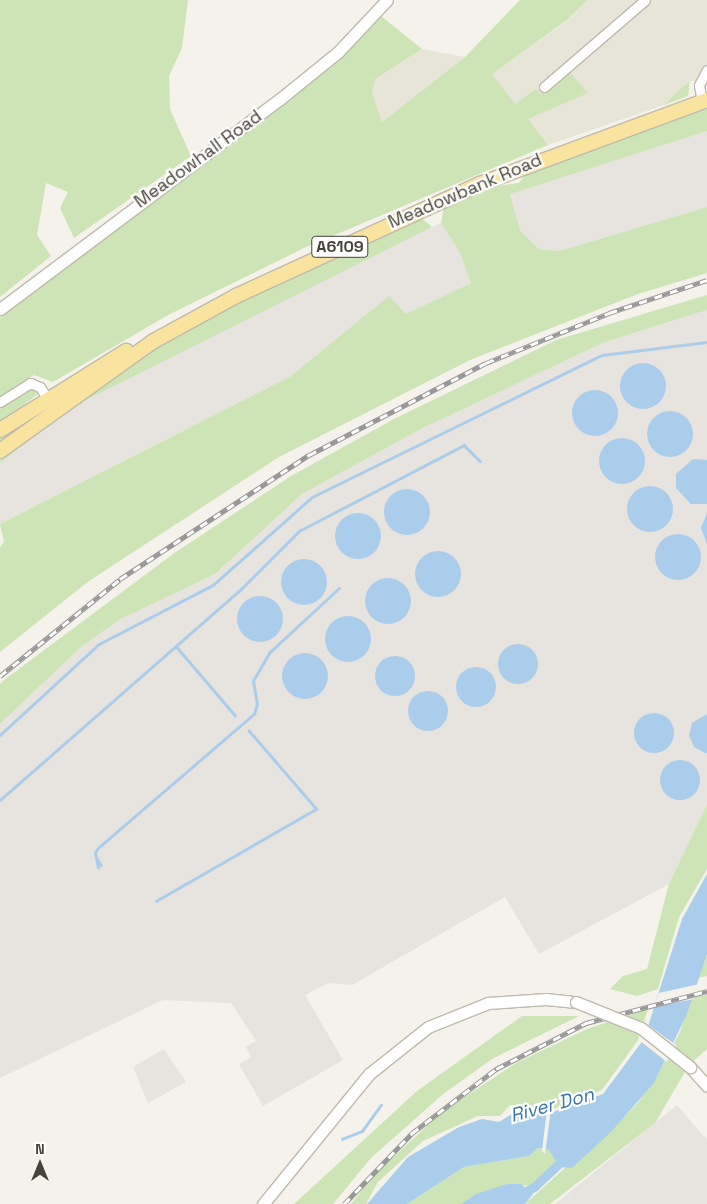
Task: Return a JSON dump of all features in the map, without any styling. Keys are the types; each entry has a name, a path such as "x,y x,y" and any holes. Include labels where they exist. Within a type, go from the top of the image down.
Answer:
{"main road":[{"name":"Meadowbank Road","path":"152,342 236,296 400,218 551,154 705,100"},
{"name":"A6109","path":"0,430 47,398 122,353 152,342"},
{"name":"A6109","path":"0,451 152,342"}],"street":[{"name":"Meadowhall Road","path":"0,309 287,93 338,52 387,0"},
{"path":"544,87 645,0"},
{"path":"705,100 699,85 707,70"},
{"path":"0,402 30,383 40,387 56,412"},
{"path":"263,1204 369,1074 428,1026 488,1003 546,998 576,1002 641,1028 690,1067 706,1086"}],"shaded area":[{"path":"587,0 707,0 707,81 690,81 664,105 548,145 491,74 567,21"},
{"path":"422,49 465,57 382,122 372,93 375,79"},
{"path":"707,131 707,207 559,251 539,249 520,230 510,193"},
{"path":"441,223 460,253 471,283 406,314 389,297 291,376 0,524 0,463 68,409 242,319"},
{"path":"707,310 707,804 669,884 539,954 505,897 352,985 329,983 305,995 343,1060 263,1106 239,1064 251,1057 246,1047 256,1041 231,1003 163,1000 0,1078 0,724 81,647 119,620 215,574 302,494 421,429 605,342"},
{"path":"164,1049 186,1082 148,1103 133,1067"},
{"path":"677,1105 707,1140 707,1204 555,1204"}],"green space":[{"path":"0,0 188,0 182,48 169,76 170,109 191,156 74,238 60,208 68,192 46,183 37,235 51,256 0,297"},
{"path":"520,0 587,0 567,20 492,74 515,104 536,89 540,94 548,92 570,72 588,93 528,119 548,145 304,248 170,314 53,382 34,375 0,398 0,317 334,65 381,16 422,49 375,79 372,93 382,122 465,57"},
{"path":"690,81 688,96 664,105 678,91"},
{"path":"707,109 707,131 510,194 520,230 539,249 559,251 707,207 707,273 638,294 470,360 279,457 89,581 0,652 0,547 4,542 0,524 291,376 389,296 406,314 471,283 460,253 441,223 444,207 483,188 519,183 526,174 567,157"},
{"path":"421,218 432,227 68,409 0,463 0,456 142,356 271,285"},
{"path":"707,295 707,310 605,342 421,429 302,494 215,574 119,620 81,647 0,724 0,684 4,680 173,554 291,476 394,419 556,340"},
{"path":"33,386 39,393 0,424 0,408"},
{"path":"43,405 49,409 0,444 0,437"},
{"path":"707,804 707,869 679,917 658,989 637,996 610,989 623,976 647,969 669,884"},
{"path":"707,955 707,976 698,978"},
{"path":"707,995 707,1049 689,1065 655,1123 550,1204 525,1204 566,1167 572,1168 635,1106 654,1082 680,1032 692,996"},
{"path":"648,1009 638,1040 602,1090 553,1109 510,1105 500,1116 478,1116 423,1141 378,1182 366,1204 351,1204 372,1177 442,1112 516,1063 587,1029"},
{"path":"522,1016 579,1016 492,1059 442,1095 371,1158 333,1204 294,1204 417,1091"},
{"path":"538,1148 548,1149 557,1161 530,1186 507,1184 461,1204 407,1204 464,1167 529,1156"}],"water":[{"path":"648,363 660,369 665,377 665,395 660,403 652,408 638,409 626,403 621,395 620,381 626,369 634,364"},
{"path":"600,390 612,396 617,404 617,422 612,430 604,435 590,436 578,430 573,422 572,408 578,396 586,391"},
{"path":"675,411 687,417 692,425 692,443 687,451 679,456 665,457 653,451 648,443 647,429 653,417 661,412"},
{"path":"627,438 639,444 644,452 644,470 639,478 631,483 617,484 605,478 600,470 599,456 605,444 613,439"},
{"path":"693,459 707,460 707,504 691,504 676,488 676,474"},
{"path":"655,486 667,492 672,500 672,518 667,526 659,531 645,532 633,526 628,518 627,504 633,492 641,487"},
{"path":"412,489 424,495 429,503 429,521 424,529 416,534 402,535 390,529 385,521 384,507 390,495 398,490"},
{"path":"363,513 375,519 380,527 380,545 375,553 367,558 353,559 341,553 336,545 335,531 341,519 349,514"},
{"path":"707,513 707,544 701,528"},
{"path":"683,534 695,540 700,548 700,566 695,574 687,579 673,580 661,574 656,566 655,552 661,540 669,535"},
{"path":"443,551 455,557 460,565 460,583 455,591 447,596 433,597 421,591 416,583 415,569 421,557 429,552"},
{"path":"309,559 321,565 326,573 326,591 321,599 313,604 299,605 287,599 282,591 281,577 287,565 295,560"},
{"path":"393,578 405,584 410,592 410,610 405,618 397,623 383,624 371,618 366,610 365,596 371,584 379,579"},
{"path":"265,596 277,602 282,610 282,628 277,636 269,641 255,642 243,636 238,628 237,614 243,602 251,597"},
{"path":"353,616 365,622 370,630 370,648 365,656 357,661 343,662 331,656 326,648 325,634 331,622 339,617"},
{"path":"514,644 522,644 529,647 535,653 538,664 535,675 529,681 522,684 514,684 507,681 501,675 498,668 498,660 501,653 507,647"},
{"path":"310,653 322,659 327,667 327,685 322,693 314,698 300,699 288,693 283,685 282,671 288,659 296,654"},
{"path":"391,656 399,656 406,659 412,665 415,676 412,687 406,693 399,696 391,696 384,693 378,687 375,680 375,672 378,665 384,659"},
{"path":"472,667 480,667 487,670 493,676 496,687 493,698 487,704 480,707 472,707 465,704 459,698 456,691 456,683 459,676 465,670"},
{"path":"424,691 432,691 439,694 445,700 448,711 445,722 439,728 432,731 424,731 417,728 411,722 408,715 408,707 411,700 417,694"},
{"path":"650,713 658,713 665,716 671,722 674,733 671,744 665,750 658,753 650,753 643,750 637,744 634,737 634,729 637,722 643,716"},
{"path":"707,714 707,753 705,753 694,747 689,735 692,723"},
{"path":"676,760 684,760 691,763 697,769 700,780 697,791 691,797 684,800 676,800 669,797 663,791 660,784 660,776 663,769 669,763"},
{"path":"707,874 707,954 687,1014 654,1083 611,1132 572,1168 560,1167 548,1149 538,1148 529,1156 464,1167 407,1204 367,1204 408,1157 459,1127 482,1119 499,1122 515,1112 553,1112 603,1094 644,1039 682,919"},
{"path":"507,1184 521,1184 533,1194 525,1204 461,1204 476,1194"}],"pier":[{"path":"699,984 694,999 654,1007 659,993"},
{"path":"647,1024 676,1045 667,1062 640,1041"},
{"path":"547,1109 551,1109 545,1154 542,1151"}],"waterway":[{"path":"0,735 99,644 213,585 312,497 602,355 707,342"},
{"path":"0,800 241,589 299,531 464,445 480,461"},
{"path":"98,868 95,853 98,848 254,714 257,704 253,681 270,652 339,588"},
{"path":"176,646 235,715"},
{"path":"156,901 316,809 249,731"},
{"path":"97,858 101,865"},
{"path":"342,1139 362,1131 381,1105"},
{"path":"503,1204 534,1187 566,1157"}],"railway":[{"path":"0,676 120,579 309,455 486,363 609,313 707,280"},
{"path":"344,1204 412,1133 496,1069 586,1023 707,991"}],"water label":[{"name":"River Don","path":"552,1105"}]}
